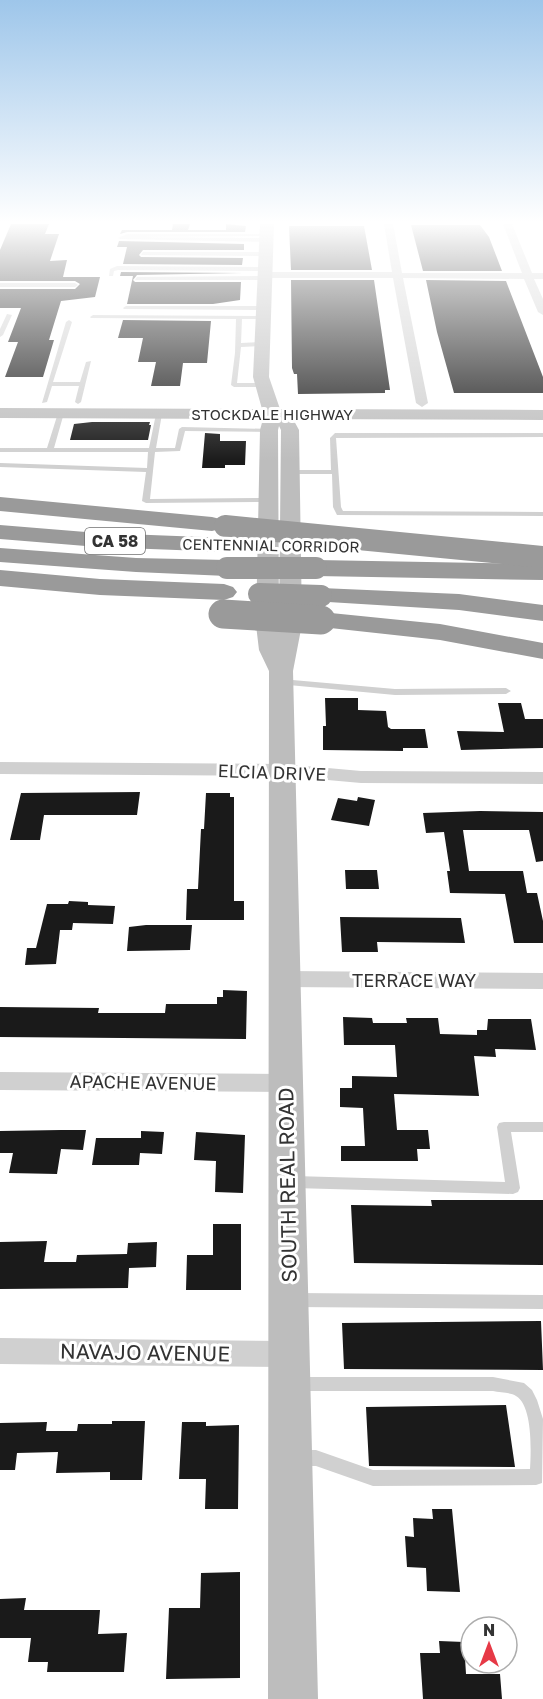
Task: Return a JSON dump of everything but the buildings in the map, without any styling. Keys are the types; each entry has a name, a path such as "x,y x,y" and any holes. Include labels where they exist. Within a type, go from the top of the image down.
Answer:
{"highway":[{"path":"0,504 226,569 321,608 543,651"},
{"name":"CENTENNIAL CORRIDOR","path":"0,532 98,540 226,569"},
{"name":"CENTENNIAL CORRIDOR","path":"0,555 226,569 316,558 543,547"},
{"path":"0,578 90,586 226,569 543,557"},
{"name":"CENTENNIAL CORRIDOR","path":"316,558 543,573"},
{"path":"0,585 122,604 226,569"},
{"path":"321,608 459,602 543,613"}],"street":[{"path":"264,303 262,385 270,415"},
{"path":"403,303 422,403"},
{"name":"STOCKDALE HIGHWAY","path":"0,402 139,402 270,415 422,403 543,403"},
{"path":"0,412 12,408 77,408 139,402"},
{"name":"STOCKDALE HIGHWAY","path":"0,412 543,415"},
{"name":"SOUTH REAL ROAD","path":"281,677 268,635 270,415 285,421 290,430 291,624 281,677 292,1699"},
{"name":"ELCIA DRIVE","path":"0,768 283,770 361,777 543,778"},
{"name":"TERRACE WAY","path":"285,979 543,981"},
{"name":"APACHE AVENUE","path":"0,1081 286,1083"},
{"name":"NAVAJO AVENUE","path":"0,1351 289,1369"}],"lane":[{"path":"126,308 264,313"},
{"path":"93,317 239,318 264,313"},
{"path":"0,335 9,315"},
{"path":"239,318 234,385 262,385"},
{"path":"44,402 69,322"},
{"path":"238,345 262,344"},
{"path":"78,402 89,362"},
{"path":"50,384 83,384"},
{"path":"50,450 61,413"},
{"path":"159,414 146,501 268,500"},
{"path":"0,450 178,450 182,429 270,415"},
{"path":"543,435 335,435 333,438 337,507 340,513 543,514"},
{"path":"0,465 150,470"},
{"path":"290,472 335,472"},
{"path":"281,677 395,692 506,692"},
{"path":"287,1182 513,1188 504,1127 543,1127"},
{"path":"289,1300 543,1302"},
{"path":"289,1369 493,1384 519,1388 530,1399 535,1419 540,1466 536,1477 373,1478 316,1458 290,1458"}]}
